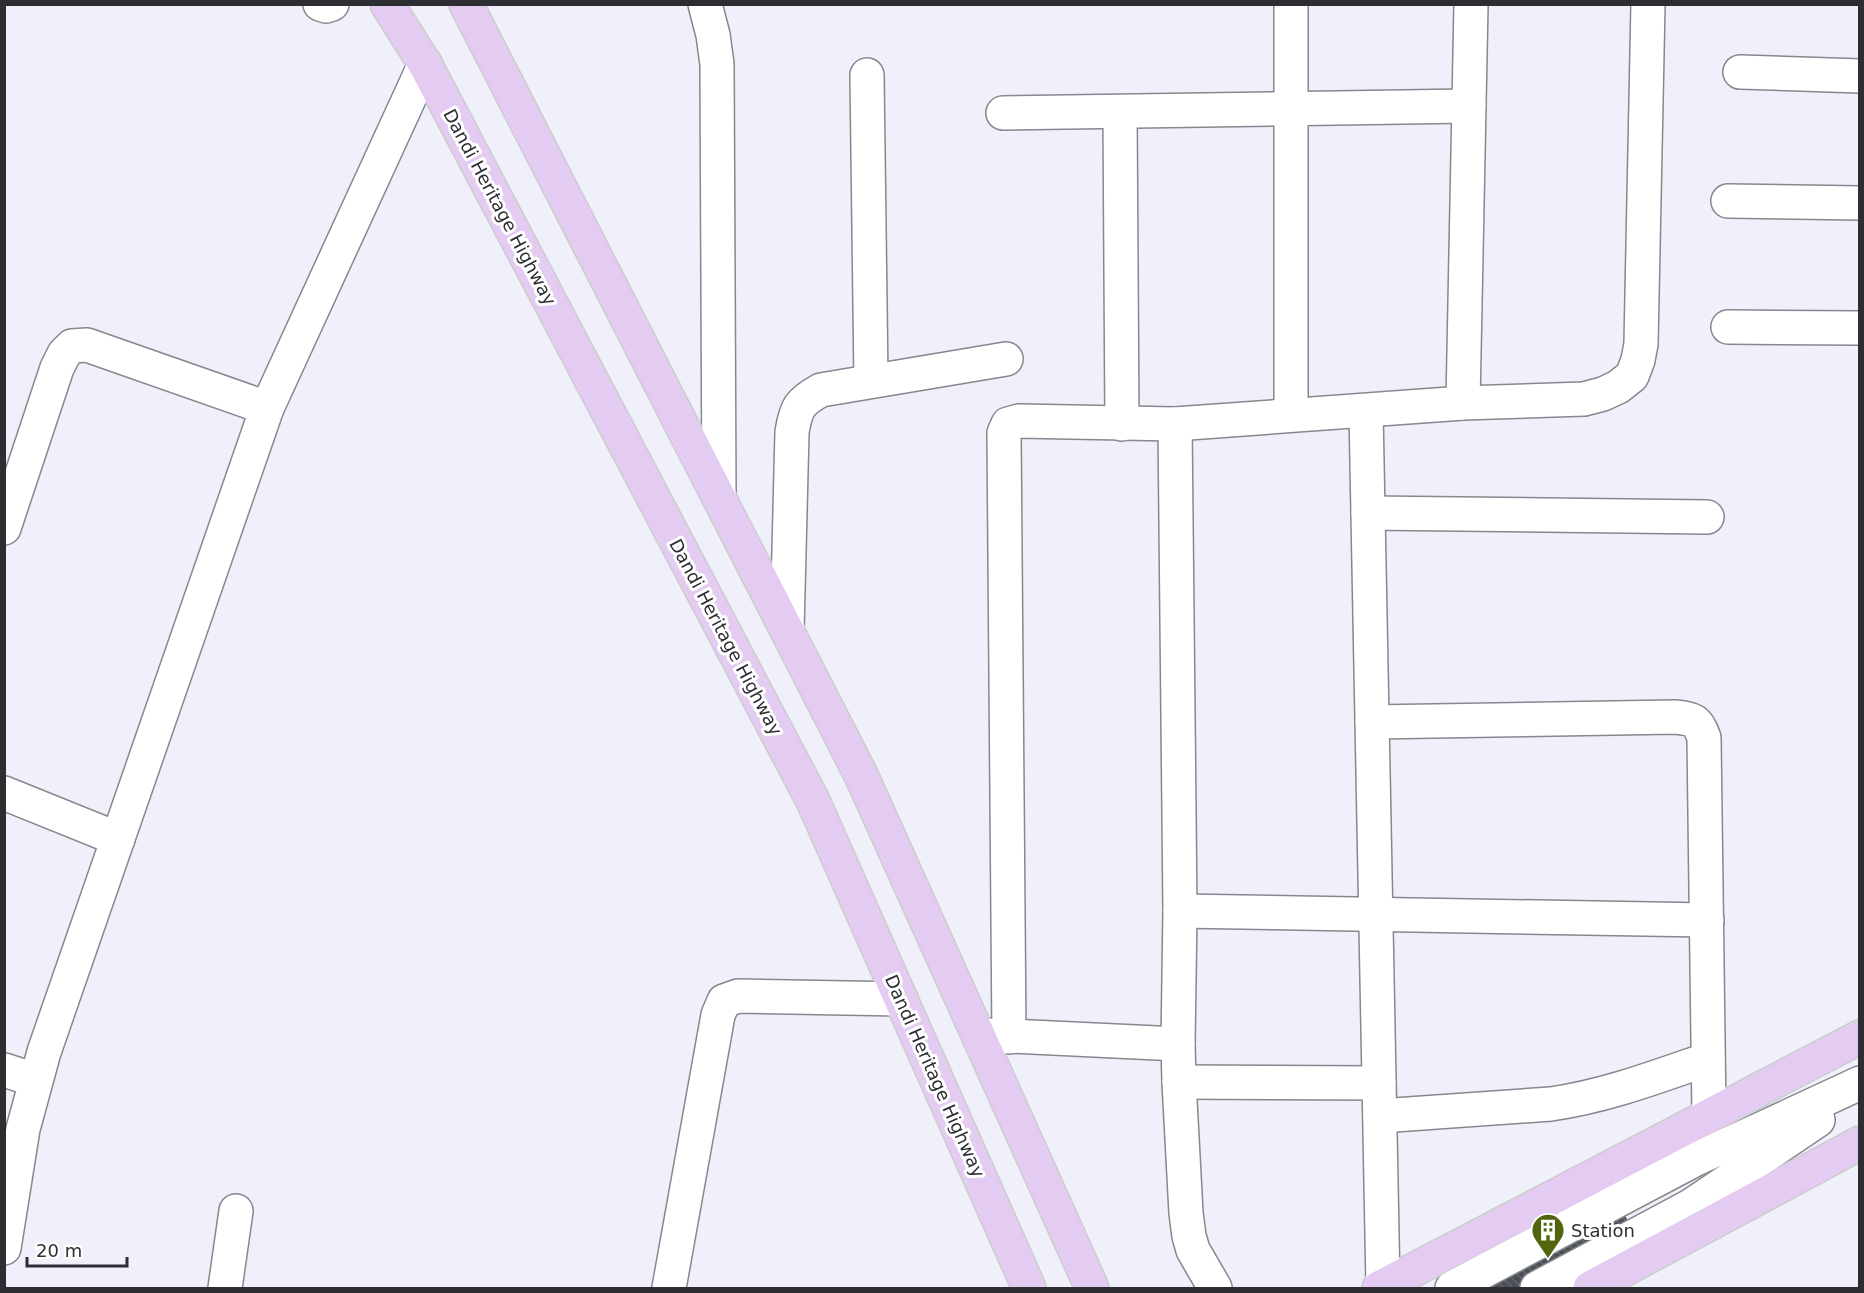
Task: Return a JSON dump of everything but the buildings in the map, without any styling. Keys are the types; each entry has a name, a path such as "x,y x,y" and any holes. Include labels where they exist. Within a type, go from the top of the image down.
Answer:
{"main road":[{"name":"Dandi Heritage Highway","path":"387,4 425,64 813,801 1029,1288"},
{"path":"466,4 993,1036 1092,1288"},
{"path":"1381,1287 1860,1037"},
{"path":"1590,1288 1860,1143"}],"street":[{"path":"320,4 332,4"},
{"path":"705,4 717,64 718,496"},
{"path":"1291,4 1291,414"},
{"path":"1463,403 1471,4"},
{"path":"1178,1044 993,1036 1004,433 1008,424 1019,421 1175,424 1463,403 1584,399 1604,394 1618,387 1632,376 1641,344 1648,4"},
{"path":"4,1248 23,1129 35,1080 267,408 425,64"},
{"path":"1740,72 1860,76"},
{"path":"867,75 871,381"},
{"path":"1003,113 1469,106"},
{"path":"1120,112 1122,424"},
{"path":"1728,201 1860,203"},
{"path":"1728,327 1860,328"},
{"path":"4,528 57,368 64,354 72,346 87,345 267,408"},
{"path":"787,630 792,432 795,411 806,398 821,390 1006,358"},
{"path":"1366,411 1380,1116 1381,1287"},
{"path":"1175,424 1180,911 1179,1082 1189,1236 1192,1251 1215,1288"},
{"path":"1368,513 1707,517"},
{"path":"1372,722 1675,717 1692,719 1700,725 1704,738 1709,1115"},
{"path":"4,793 118,839"},
{"path":"1180,911 1707,920"},
{"path":"669,1288 718,1015 724,1001 738,996 901,999"},
{"path":"1380,1116 1551,1104 1578,1100 1604,1094 1708,1059"},
{"path":"4,1070 35,1080"},
{"path":"1179,1082 1379,1083"},
{"path":"1452,1288 1696,1159 1860,1083"},
{"path":"1537,1288 1692,1205 1860,1093"},
{"path":"225,1288 236,1211"}],"place":[{"name":"Station","path":"1548,1259"}]}
